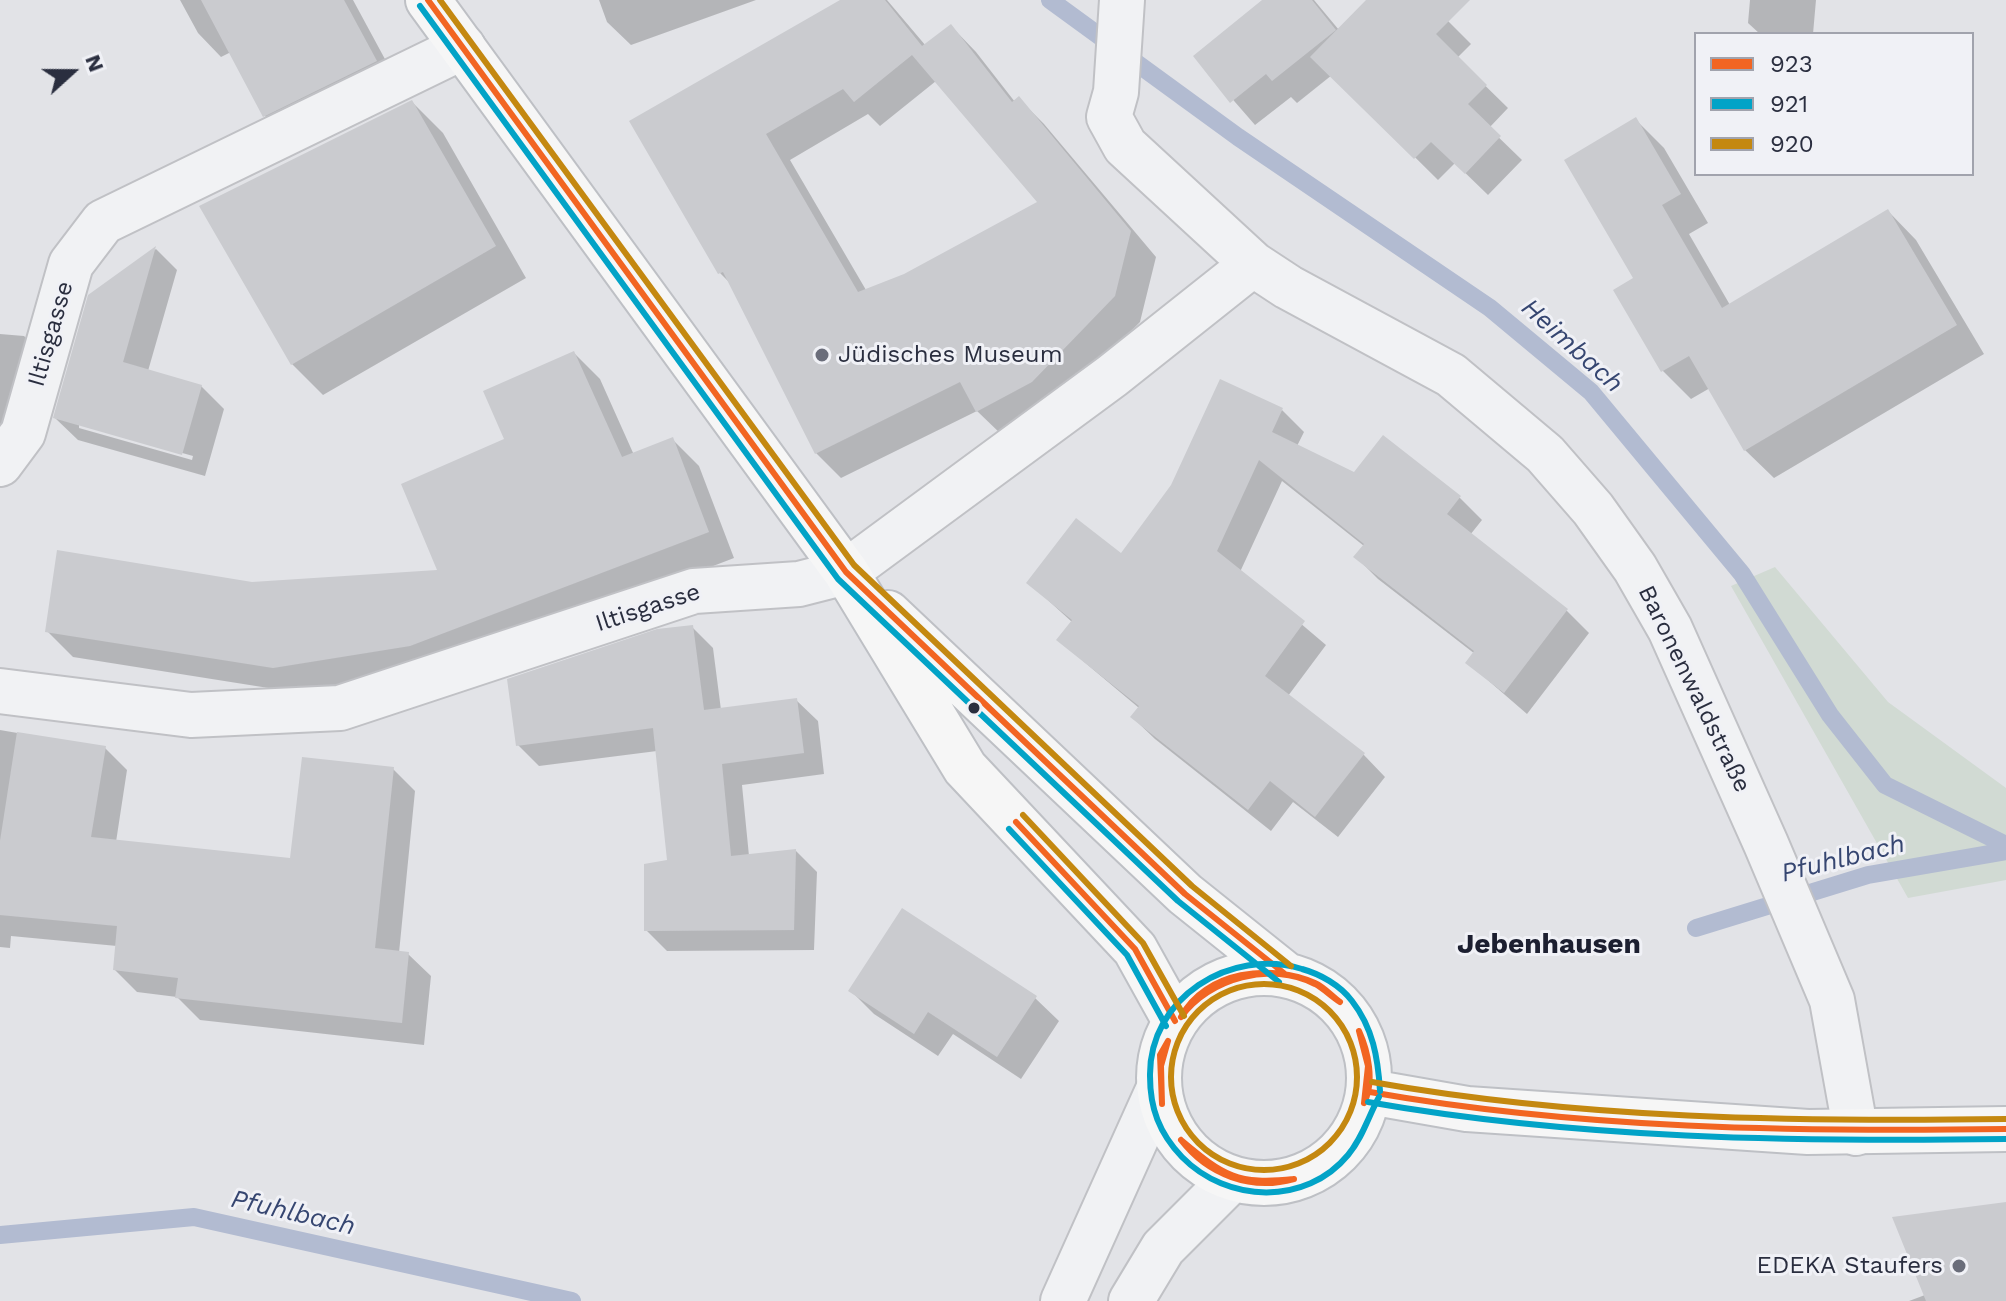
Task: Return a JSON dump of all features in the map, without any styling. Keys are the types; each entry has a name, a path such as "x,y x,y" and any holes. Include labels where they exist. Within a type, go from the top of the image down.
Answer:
{"main road":[{"path":"428,0 846,572 965,768 1135,949 1175,1021"},
{"path":"846,572 1185,894 1285,974"},
{"path":"1254,972 1285,974 1315,984 1340,1004 1353,1022 1368,1061 1370,1092 1353,1134 1339,1152 1312,1172 1286,1181 1259,1184 1232,1179 1205,1165 1182,1144 1166,1117 1159,1088 1162,1053 1175,1021 1196,997 1222,980 1254,972"},
{"path":"1370,1092 1467,1109 1856,1133 2006,1129"}],"street":[{"name":"Baronenwaldstraße","path":"1122,0 1116,92 1109,117 1125,146 1253,264 1288,287 1451,375 1545,454 1593,509 1635,568 1670,629 1832,1000 1856,1133"},
{"name":"Iltisgasse","path":"0,464 23,433 71,264 103,222 463,47"},
{"name":"Iltisgasse","path":"0,691 191,715 340,708 694,591 799,584 846,572 1124,367 1253,264"},
{"path":"1063,1301 1159,1088"},
{"path":"1131,1301 1163,1248 1232,1179"}],"shaded area":[{"path":"1775,567 1888,702 2006,788 2006,880 1908,898 1731,586"}],"building":[{"path":"201,0 344,0 377,61 263,117"},
{"path":"840,0 885,0 922,46 951,24 1012,102 1019,96 1131,231 1115,296 1032,382 976,412 960,382 815,454 723,272 718,274 629,121","holes":["912,55 1037,202 904,274 858,292 766,134 843,89 854,102"]},
{"path":"1262,0 1312,0 1336,30 1272,81 1266,74 1230,103 1193,56"},
{"path":"1366,0 1470,0 1436,34 1487,85 1468,104 1501,136 1465,174 1431,142 1414,159 1310,57"},
{"path":"412,100 496,246 291,365 199,206"},
{"path":"1636,117 1681,194 1662,205 1722,308 1888,209 1957,325 1744,451 1689,356 1661,372 1613,290 1633,278 1564,160"},
{"path":"156,246 123,362 202,385 182,455 53,418 88,295"},
{"path":"574,351 622,457 673,437 709,532 410,646 273,668 45,632 57,550 252,582 437,570 401,484 504,439 483,391"},
{"path":"1220,379 1283,408 1272,432 1354,472 1383,435 1461,496 1447,514 1568,609 1504,693 1465,663 1474,651 1353,557 1364,544 1259,460 1217,551 1305,621 1265,676 1365,753 1315,817 1270,781 1248,810 1130,717 1139,706 1056,640 1072,620 1026,583 1076,518 1121,553 1171,485"},
{"path":"693,625 704,710 797,698 804,753 722,764 731,856 796,849 794,930 644,931 644,864 667,860 653,728 516,746 507,679 657,629"},
{"path":"17,732 106,746 91,837 290,858 302,757 394,767 375,948 409,952 402,1023 175,998 178,978 113,970 117,926 0,915 0,841"},
{"path":"902,908 1037,996 997,1057 928,1012 914,1034 848,991"},
{"name":"EDEKA Staufers","path":"2006,1202 2006,1301 1926,1301 1892,1217"}],"waterway":[{"name":"Heimbach","path":"1050,0 1238,137 1490,308 1591,392 1742,574 1830,715 1885,785 2006,845"},
{"name":"Pfuhlbach","path":"1696,928 1868,875 2006,851"},
{"name":"Pfuhlbach","path":"0,1235 194,1217 572,1301"}],"transit line":[{"name":"923","path":"428,0 846,572 1185,894 1285,974"},
{"name":"920","path":"440,0 854,565 1192,886 1291,966"},
{"name":"921","path":"420,6 838,579 1178,901 1279,982"},
{"name":"920","path":"1023,815 1143,943 1184,1016"},
{"name":"923","path":"1016,822 1135,949 1175,1021"},
{"name":"921","path":"1009,829 1127,955 1166,1026"},
{"name":"921","path":"1379,1097 1362,1134 1348,1155 1331,1172 1289,1190 1243,1190 1200,1172 1167,1139 1157,1120 1152,1099 1150,1076 1153,1048 1163,1023 1179,1002 1199,985 1222,973 1248,965 1275,964 1302,969 1336,985 1359,1011 1373,1044 1380,1091"},
{"name":"923","path":"1181,1017 1206,989 1241,975 1260,973 1279,973 1315,983 1340,1002"},
{"name":"923","path":"1181,1017 1193,1003 1224,983 1261,974 1298,977 1315,984 1340,1002"},
{"name":"920","path":"1264,984 1282,985 1300,991 1330,1011 1350,1041 1356,1059 1357,1077 1356,1095 1350,1113 1330,1143 1300,1163 1282,1169 1264,1170 1246,1169 1228,1163 1198,1143 1178,1113 1172,1095 1171,1077 1172,1059 1178,1041 1198,1011 1228,991 1246,985 1264,984"},
{"name":"923","path":"1359,1031 1369,1067 1369,1086 1364,1103"},
{"name":"923","path":"1359,1031 1368,1066 1364,1103"},
{"name":"923","path":"1162,1104 1160,1055 1168,1041"},
{"name":"923","path":"1162,1104 1161,1066 1168,1041"},
{"name":"920","path":"1372,1082 1529,1104 1688,1116 1847,1120 2006,1119"},
{"name":"923","path":"1370,1092 1528,1114 1687,1126 1847,1130 2006,1129"},
{"name":"921","path":"1368,1102 1526,1124 1686,1136 1846,1140 2006,1139"},
{"name":"923","path":"1181,1140 1232,1175 1258,1180 1294,1179"},
{"name":"923","path":"1181,1140 1204,1163 1232,1177 1262,1183 1294,1179"}],"place":[{"name":"Jüdisches Museum","path":"822,355"},
{"name":"EDEKA Staufers","path":"1959,1266"}],"district":[{"name":"Jebenhausen","path":"1549,945"}]}
